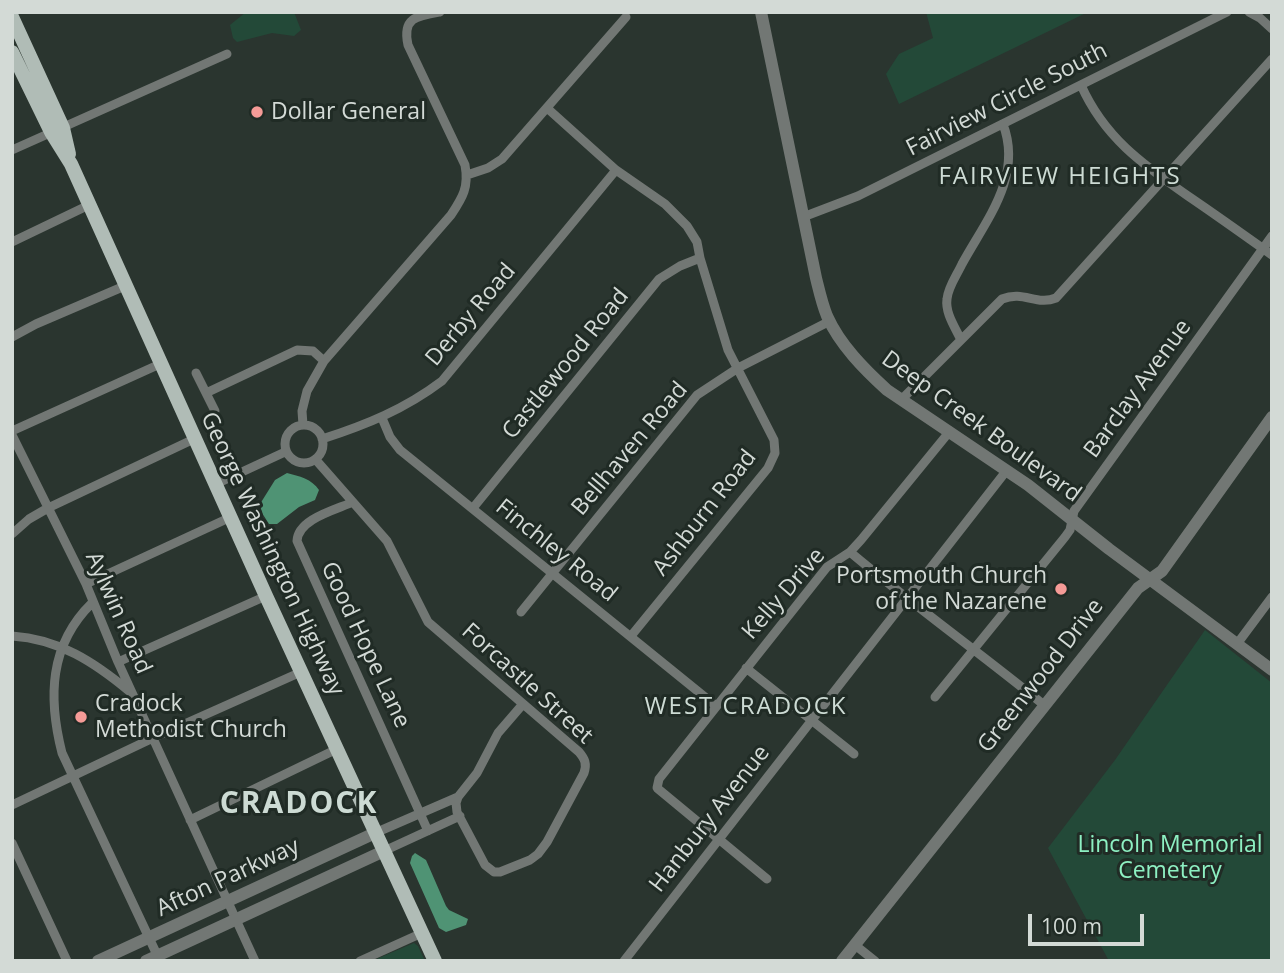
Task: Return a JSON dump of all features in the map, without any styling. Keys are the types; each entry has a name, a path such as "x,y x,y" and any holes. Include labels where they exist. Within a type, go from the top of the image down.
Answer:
{"main road":[{"name":"George Washington Highway","path":"12,17 71,164 160,364 435,961"},
{"name":"George Washington Highway","path":"12,52 57,130"}],"street":[{"path":"303,425 302,411 307,391 324,361 451,215 466,193 465,165 408,45 405,31 407,24 414,19 440,12"},
{"name":"Deep Creek Boulevard","path":"761,12 816,278 835,332 870,374 902,399 1007,470 1272,670"},
{"name":"Fairview Circle South","path":"803,217 858,196 1227,12"},
{"path":"1249,12 1269,26"},
{"path":"467,175 488,168 502,159 626,14"},
{"path":"12,150 228,54"},
{"path":"902,399 995,306 1010,296 1020,295 1045,301 1056,298 1272,59"},
{"path":"1081,85 1089,104 1112,135 1140,162 1272,255"},
{"path":"547,108 616,170 665,204 687,226 697,242 724,337 738,368"},
{"path":"961,340 948,313 947,297 1002,194 1010,149 1010,141 1003,124"},
{"name":"Derby Road","path":"322,439 382,418 442,382 616,170"},
{"path":"12,242 89,205"},
{"name":"Barclay Avenue","path":"935,697 1065,537 1070,530 1074,511 1272,236"},
{"name":"Castlewood Road","path":"473,508 659,279 700,258"},
{"path":"12,337 127,285"},
{"name":"Bellhaven Road","path":"521,612 697,395 738,368 830,321"},
{"path":"206,393 296,350 313,351 324,361"},
{"path":"12,433 160,364"},
{"name":"Ashburn Road","path":"631,636 768,468 775,453 774,440 738,368"},
{"path":"197,373 215,411"},
{"name":"Greenwood Drive","path":"842,961 1138,588 1162,571 1272,417"},
{"name":"Finchley Road","path":"382,418 390,437 400,450 716,706"},
{"path":"297,426 315,429 322,439 322,450 311,463 293,461 285,452 287,434 297,426"},
{"name":"Kelly Drive","path":"720,838 657,788 659,779 827,567 850,552 950,431"},
{"name":"Aylwin Road","path":"12,433 86,584 118,662 255,961"},
{"path":"12,534 29,519 48,508 194,439"},
{"path":"216,484 285,452"},
{"name":"Forcastle Street","path":"316,460 387,541 428,622 585,759 584,773 547,842 530,860 494,872 481,860 460,816"},
{"name":"Hanbury Avenue","path":"625,961 1007,470"},
{"name":"Good Hope Lane","path":"353,502 305,525 298,532 297,541 428,831"},
{"path":"86,584 231,517"},
{"path":"850,552 1044,705"},
{"path":"118,662 266,596"},
{"path":"1237,644 1272,597"},
{"path":"92,603 70,628 62,646 53,700 60,742 148,938 154,959"},
{"path":"12,636 29,637 62,646 108,673 133,695"},
{"path":"746,668 854,754"},
{"path":"12,805 301,672"},
{"path":"384,851 460,816 456,803 458,797 477,773 498,733 523,704"},
{"path":"190,820 337,749"},
{"path":"376,833 458,797"},
{"name":"Afton Parkway","path":"99,961 376,833"},
{"path":"720,838 767,879"},
{"path":"12,843 67,961"},
{"name":"Afton Parkway","path":"154,959 384,851"},
{"path":"360,961 422,933"},
{"path":"855,945 874,961"}],"green space":[{"path":"246,12 294,12 301,30 294,36 272,33 237,42 233,38 230,25"},
{"path":"926,12 1088,12 899,104 886,74 899,54 933,38"},
{"name":"Lincoln Memorial Cemetery","path":"1205,630 1272,683 1272,961 1109,961 1048,848 1115,760"},
{"path":"414,943 425,961 372,961"}],"shaded area":[{"path":"287,473 309,481 319,490 315,500 299,507 277,524 269,524 260,504 275,480"},
{"path":"415,853 426,860 446,906 468,919 466,925 446,932 439,928 410,863"}],"place":[{"name":"Dollar General","path":"257,112"},
{"name":"Portsmouth Church of the Nazarene","path":"1061,589"},
{"name":"Cradock Methodist Church","path":"81,717"}],"district":[{"name":"FAIRVIEW HEIGHTS","path":"1060,177"},
{"name":"WEST CRADOCK","path":"746,707"},
{"name":"CRADOCK","path":"299,804"}]}
